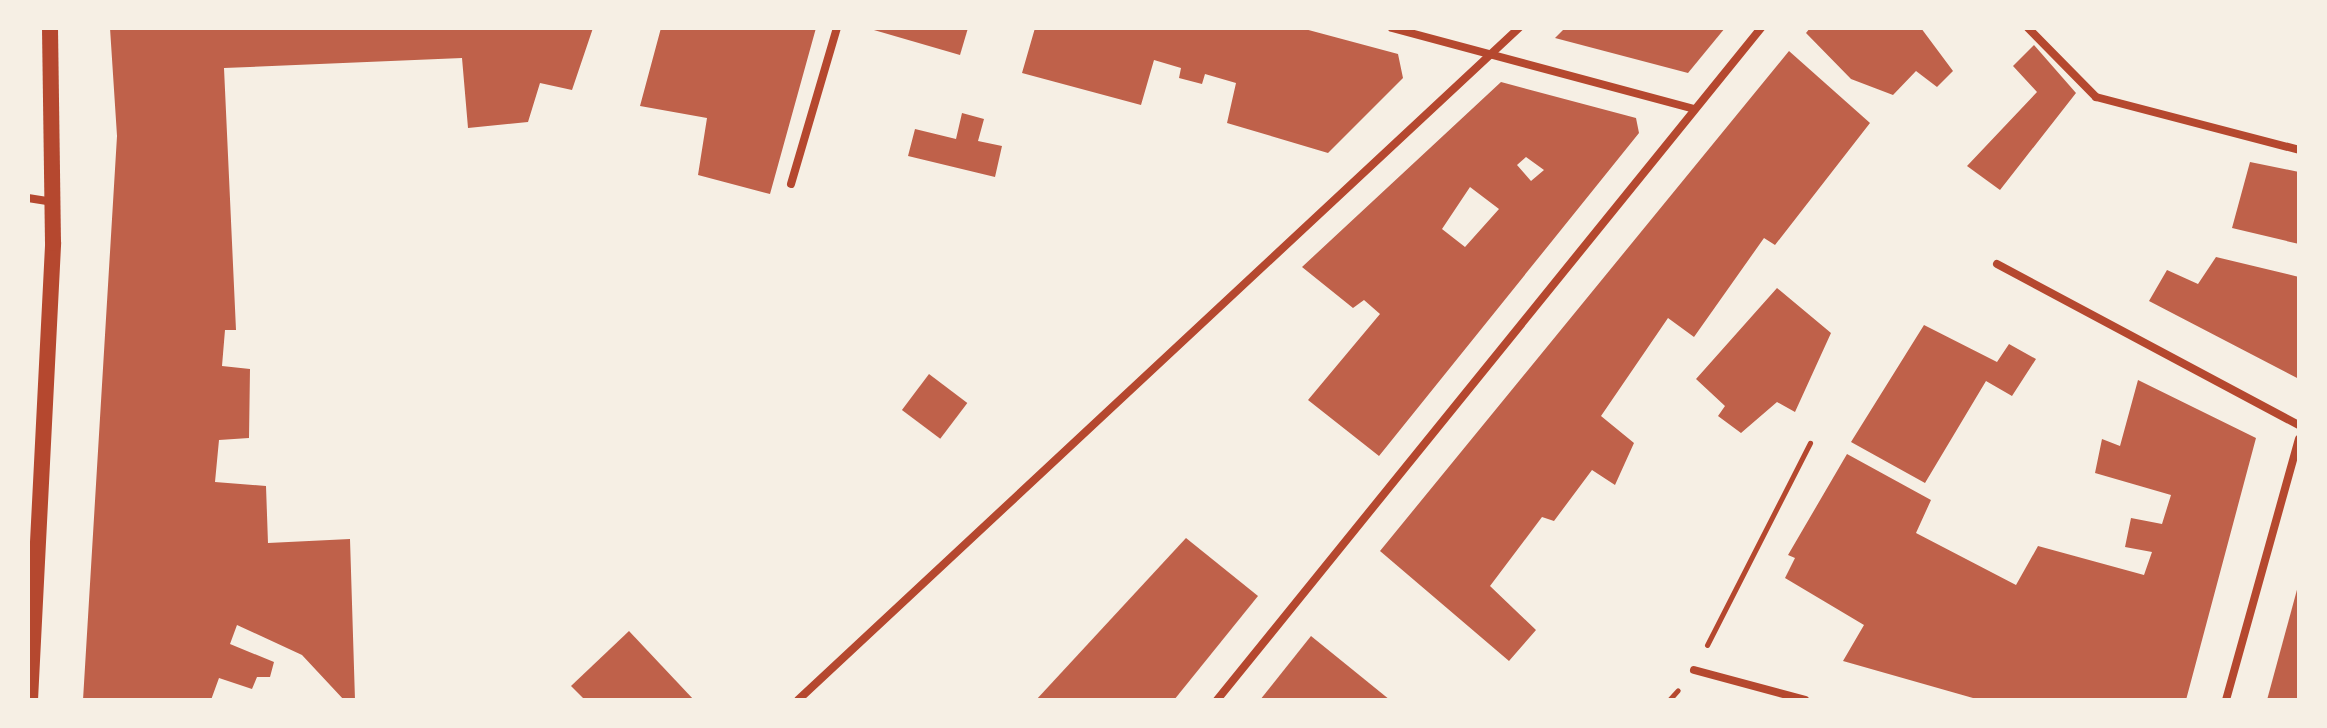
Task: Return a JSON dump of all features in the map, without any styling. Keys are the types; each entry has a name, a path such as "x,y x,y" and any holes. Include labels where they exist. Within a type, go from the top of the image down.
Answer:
{"main road":[{"path":"30,700 31,606 53,202 50,28"}],"street":[{"path":"791,184 837,28"},
{"path":"1392,28 1694,109"},
{"path":"798,700 1519,28"},
{"path":"1217,700 1761,28"},
{"path":"2028,28 2096,97 2299,150"},
{"path":"28,198 53,202"},
{"path":"1997,264 2299,425"},
{"path":"2226,700 2299,439"},
{"path":"1694,670 1805,700"}],"path":[{"path":"1669,700 1694,670 1810,443"}],"building":[{"path":"110,28 593,28 572,90 540,83 528,122 468,128 462,58 224,68 236,330 225,330 222,366 250,369 249,438 219,440 215,482 266,486 268,543 350,539 355,700 344,700 302,655 237,625 230,644 274,662 270,677 257,677 252,689 219,678 211,700 83,700 117,136"},
{"path":"661,28 816,28 770,194 698,175 707,118 640,106"},
{"path":"867,28 968,28 960,55"},
{"path":"1035,28 1301,28 1398,54 1403,78 1328,153 1227,123 1236,83 1205,74 1202,84 1179,78 1181,68 1154,60 1141,105 1022,73"},
{"path":"1565,28 1725,28 1688,73 1555,38"},
{"path":"1810,28 1921,28 1953,71 1937,87 1916,71 1893,95 1851,79 1806,33"},
{"path":"2034,45 2076,93 2000,190 1967,166 2037,92 2013,66"},
{"path":"1789,51 1870,123 1775,245 1764,238 1694,337 1668,318 1601,416 1634,443 1615,485 1592,470 1554,521 1542,517 1490,586 1536,630 1509,661 1380,551"},
{"path":"1501,82 1636,118 1639,133 1379,456 1308,400 1380,314 1364,300 1353,308 1302,267","holes":["1526,157 1544,170 1531,181 1517,165","1470,187 1499,209 1465,247 1442,229"]},
{"path":"962,113 984,119 978,141 1002,146 995,177 908,156 915,129 956,139"},
{"path":"2250,162 2299,172 2299,244 2232,228"},
{"path":"2216,257 2299,277 2299,379 2149,301 2167,270 2198,284"},
{"path":"1777,288 1831,333 1795,412 1777,402 1741,433 1718,416 1725,406 1696,379"},
{"path":"1924,325 1997,362 2009,344 2036,359 2012,396 1986,381 1925,483 1851,442"},
{"path":"929,374 967,403 940,439 902,410"},
{"path":"2138,380 2256,438 2186,700 1980,700 1843,661 1864,625 1785,578 1795,558 1788,555 1847,454 1931,500 1916,533 2016,585 2038,546 2144,575 2152,552 2125,547 2131,518 2162,524 2171,495 2095,473 2102,439 2120,446"},
{"path":"1186,538 1258,596 1174,700 1036,700"},
{"path":"2298,586 2299,700 2267,700"},
{"path":"629,631 694,700 585,700 571,686"},
{"path":"1311,636 1390,700 1260,700"}]}
